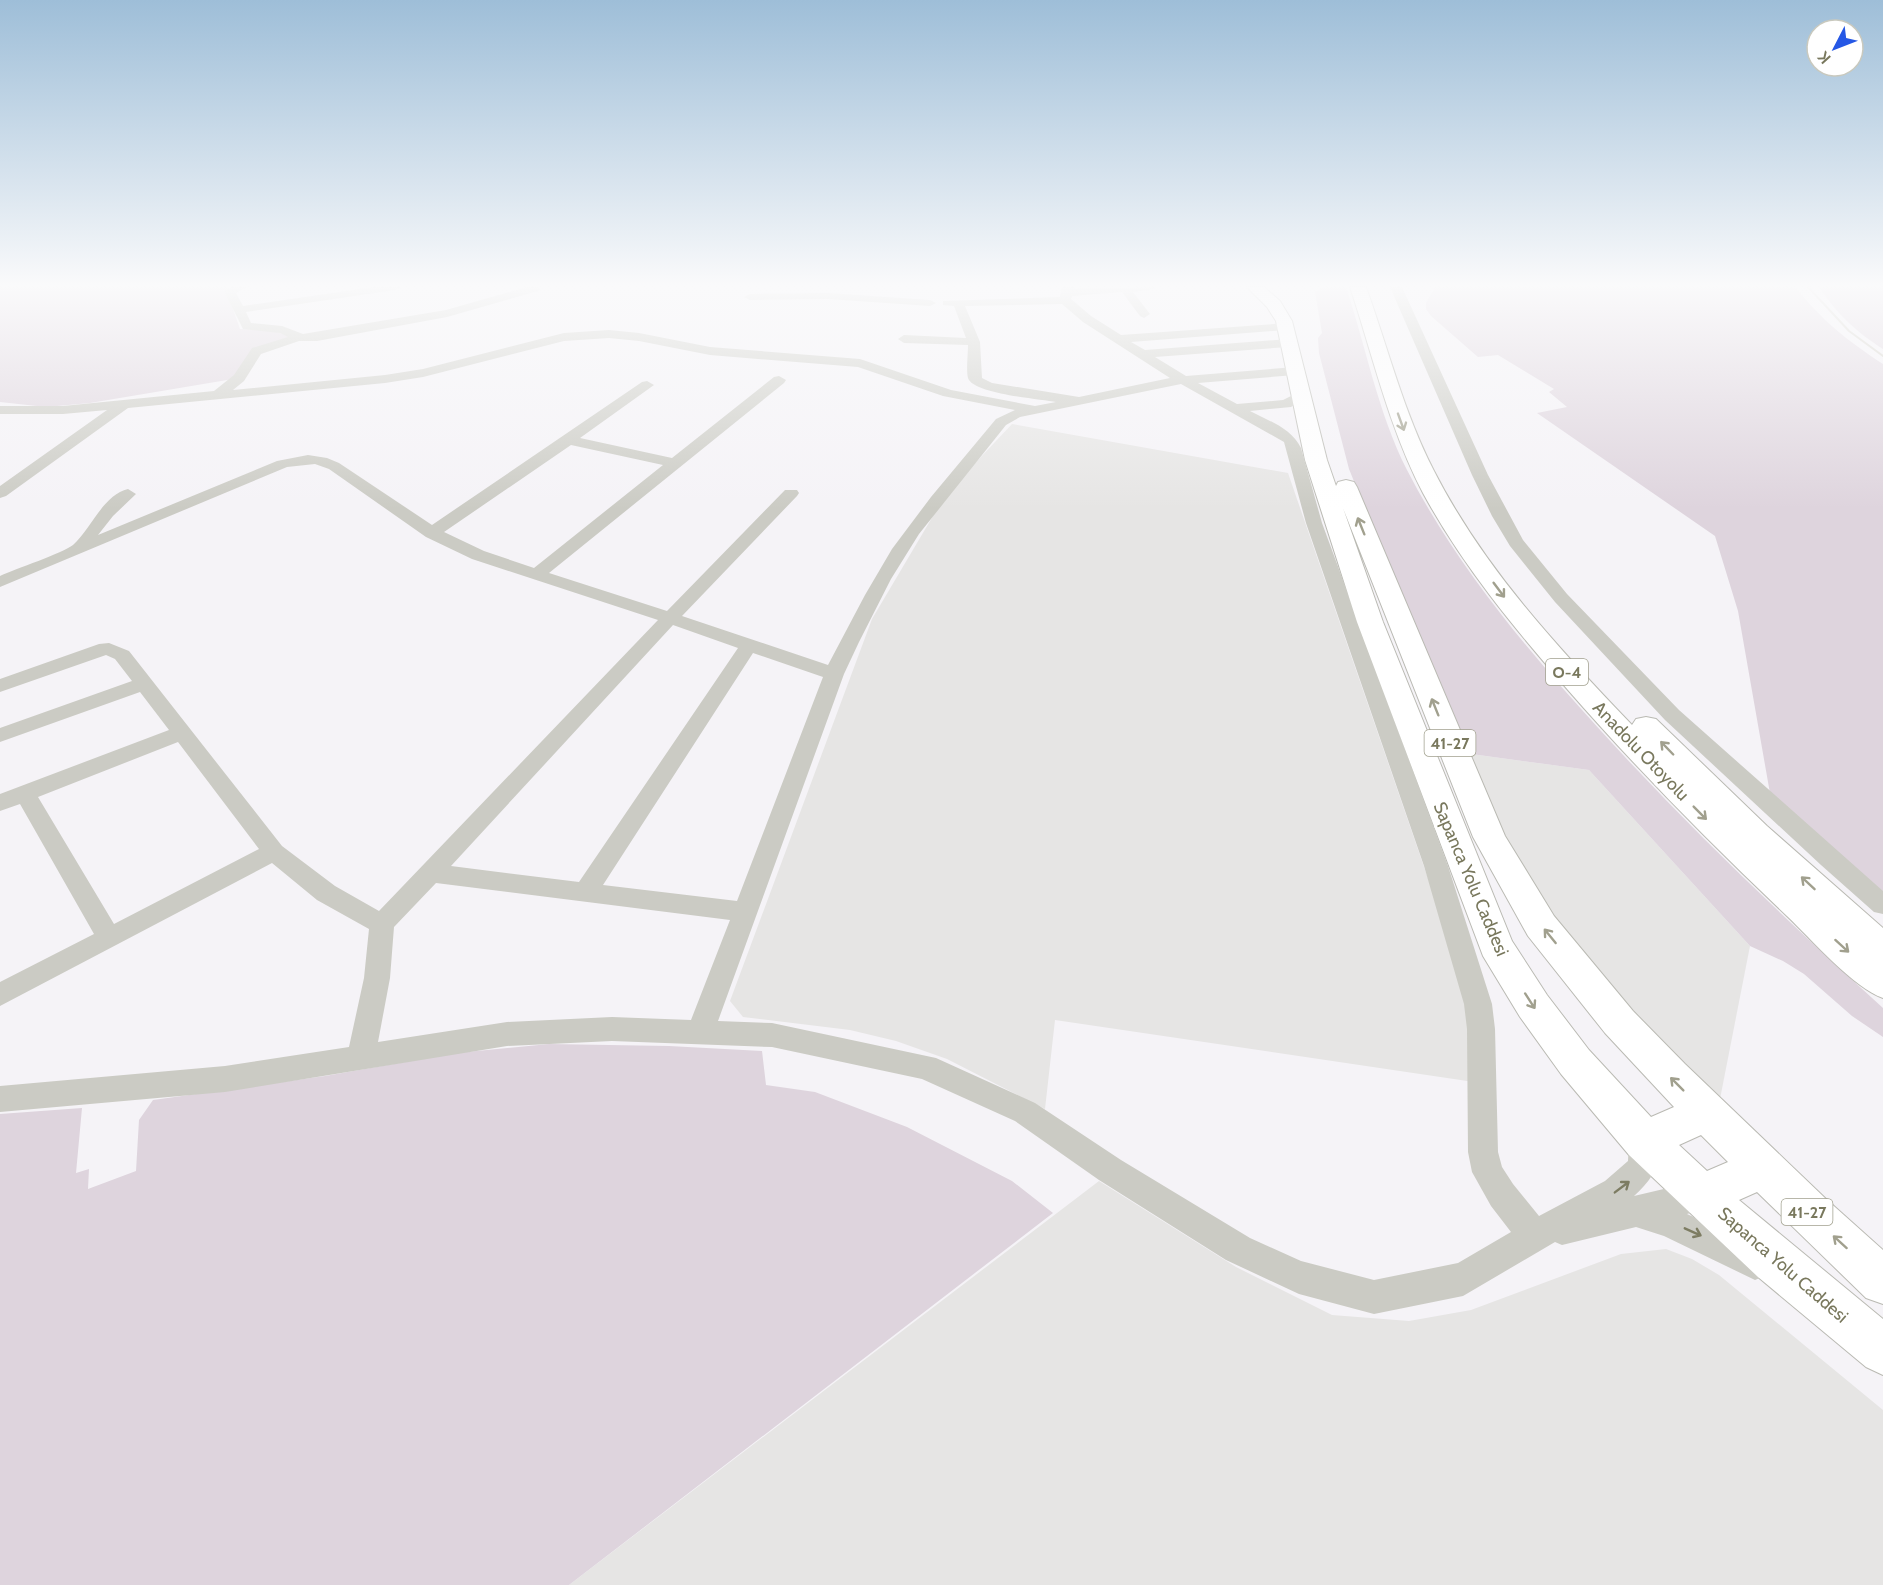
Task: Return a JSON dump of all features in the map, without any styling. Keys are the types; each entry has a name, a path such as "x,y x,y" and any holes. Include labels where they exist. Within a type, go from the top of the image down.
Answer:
{"highway":[{"name":"Sapanca Yolu Caddesi","path":"1293,361 1316,460 1370,622 1496,945 1523,990 1563,1048 1612,1108 1702,1195 1818,1297 1883,1350"},
{"name":"Sapanca Yolu Caddesi","path":"1313,361 1335,455 1355,512 1489,837 1541,926 1619,1022 1762,1167 1883,1281"},
{"name":"Anadolu Otoyolu","path":"1382,361 1403,428 1435,494 1479,564 1522,620 1662,775 1731,844 1883,983"},
{"name":"Anadolu Otoyolu","path":"1400,361 1424,429 1456,493 1501,560 1602,681 1692,774 1828,902 1883,950"},
{"path":"1644,1141 1706,1112"},
{"path":"1702,1195 1762,1167"}],"street":[{"path":"218,395 238,378 249,361"},
{"path":"0,410 63,410 385,380 467,361"},
{"path":"835,361 860,363 948,393 1035,410"},
{"path":"975,361 975,379 979,383 1079,401"},
{"path":"1146,361 1281,433 1292,445 1314,523 1436,866 1478,1004 1481,1029 1482,1152 1488,1172 1502,1195 1534,1236"},
{"path":"1153,361 1180,381"},
{"path":"1429,361 1500,516 1516,542 1568,606 1672,715 1829,859 1883,904"},
{"path":"701,1031 834,674 866,608 901,548 932,506 1001,422 1010,416 1035,410 1180,381 1295,371"},
{"path":"538,573 779,380"},
{"path":"432,533 647,385"},
{"path":"0,493 125,404"},
{"path":"1234,408 1286,404 1305,410"},
{"path":"1255,419 1260,413 1277,411 1295,416 1305,410"},
{"path":"568,440 675,463"},
{"path":"0,582 282,464 311,459 334,466 432,533 500,564 538,573 834,674"},
{"path":"78,549 107,513 128,494"},
{"path":"362,1058 377,978 382,924 670,618 791,494"},
{"path":"585,892 749,645"},
{"path":"0,686 81,655 109,649 122,655 274,852 326,893 382,924"},
{"path":"0,735 143,684"},
{"path":"0,803 181,733"},
{"path":"25,793 109,938"},
{"path":"0,995 274,852"},
{"path":"431,873 745,912"},
{"path":"0,1099 225,1079 507,1034 612,1029 772,1035 926,1067 1025,1112 1110,1170 1238,1248 1299,1277 1374,1297 1463,1279 1627,1184 1639,1172 1645,1158 1644,1141"},
{"path":"1534,1236 1702,1195"},
{"path":"1638,1212 1670,1222 1708,1239 1818,1297"}],"shaded area":[{"path":"0,361 254,361 239,378 90,403 46,407 0,402"},
{"path":"1321,361 1368,361 1388,426 1407,470 1448,540 1495,607 1574,701 1669,803 1774,907 1883,1008 1883,1037 1852,1016 1804,974 1783,961 1750,946 1589,770 1464,753 1349,469"},
{"path":"1508,361 1879,361 1883,364 1883,894 1771,799 1738,611 1715,536 1537,413 1567,407 1549,392 1554,389"},
{"path":"1012,424 1288,473 1471,1003 1474,1082 1055,1020 1045,1109 947,1059 896,1041 850,1030 743,1017 730,1001 872,619 946,494"},
{"path":"1464,753 1589,770 1750,946 1719,1104 1643,1029 1528,884"},
{"path":"549,1044 669,1046 762,1051 766,1085 815,1092 907,1127 1012,1181 1053,1213 569,1585 0,1585 0,1114 82,1108 76,1173 89,1169 88,1189 136,1171 139,1120 153,1100 325,1076 456,1053"},
{"path":"1099,1181 1236,1267 1332,1315 1409,1321 1471,1310 1621,1254 1666,1249 1692,1259 1719,1275 1883,1410 1883,1585 569,1585"}]}
